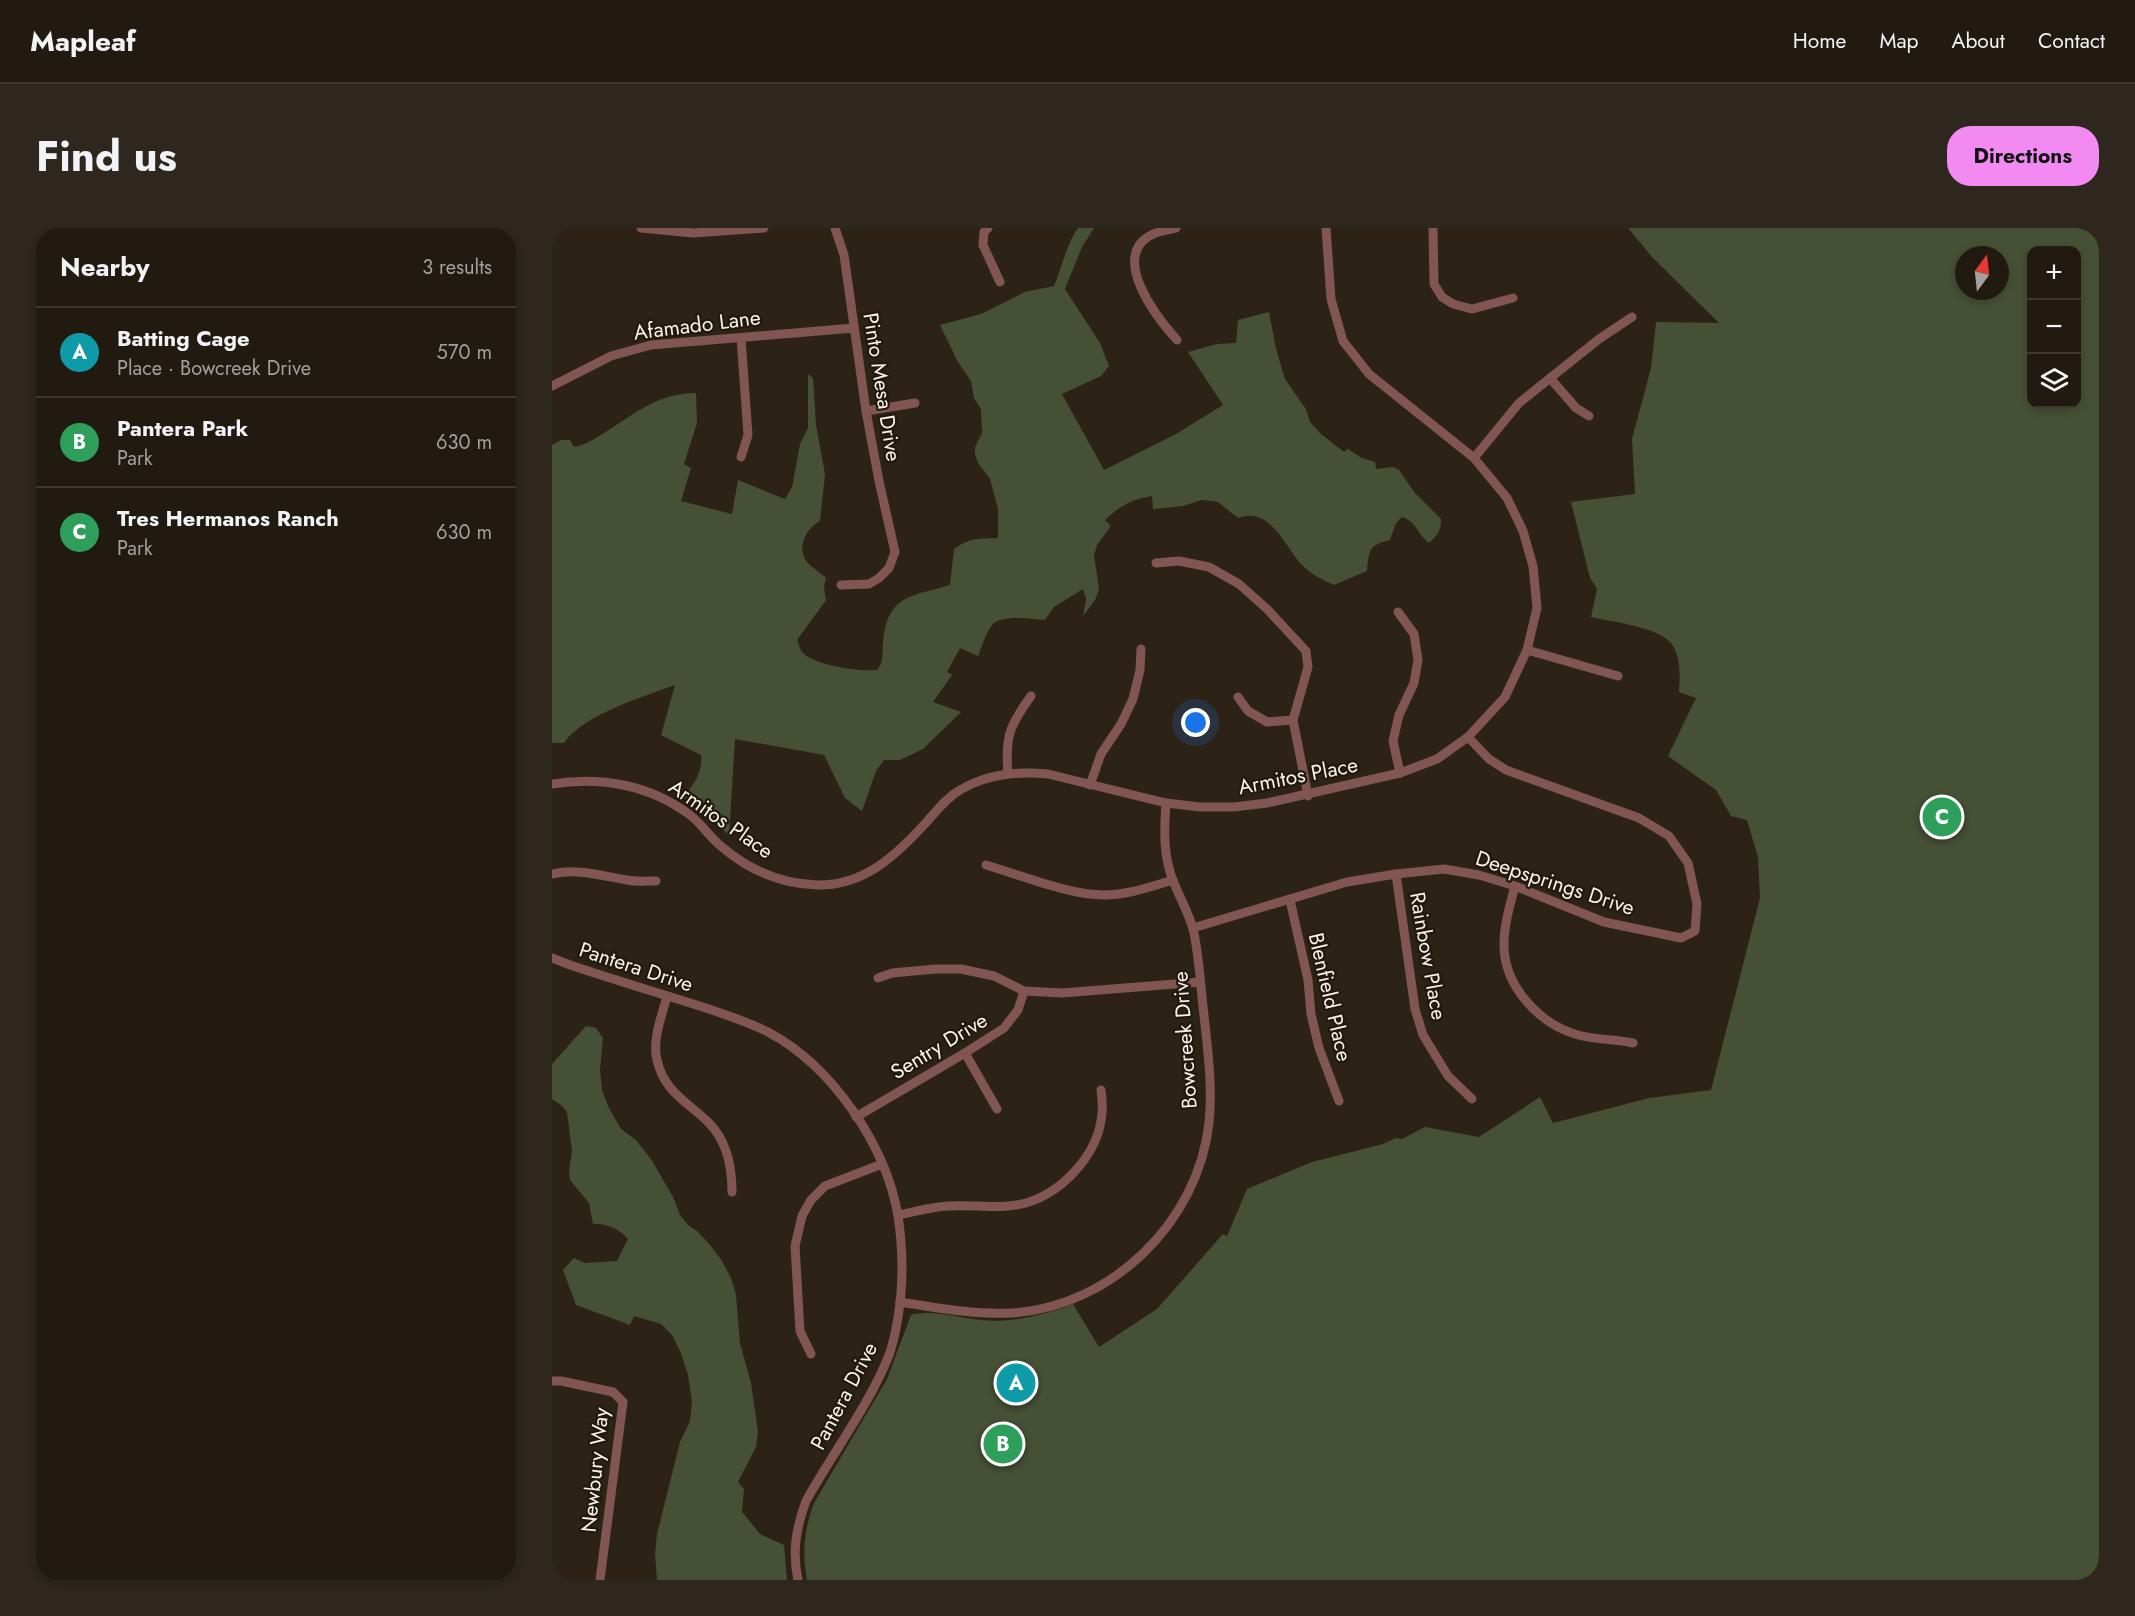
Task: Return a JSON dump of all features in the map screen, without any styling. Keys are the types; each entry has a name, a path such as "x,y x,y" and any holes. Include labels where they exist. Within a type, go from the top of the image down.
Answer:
{"street":[{"path":"641,228 693,233 764,228"},
{"name":"Pinto Mesa Drive","path":"834,228 844,255 866,411 895,552 889,568 879,578 869,584 841,585"},
{"path":"988,228 984,232 983,245 1000,282"},
{"path":"1176,228 1152,234 1139,247 1134,264 1139,284 1162,324 1177,340"},
{"name":"Armitos Place","path":"552,784 572,781 609,781 650,792 690,815 721,847 754,870 787,881 818,885 851,879 890,860 923,827 939,806 959,790 981,780 1031,772 1048,774 1166,803 1200,807 1234,807 1308,796 1400,773 1437,759 1468,737 1505,697 1527,650 1537,608 1533,566 1523,531 1507,498 1474,458 1369,374 1343,341 1331,299 1326,228"},
{"path":"1433,228 1434,284 1442,297 1453,304 1472,309 1513,298"},
{"path":"1474,458 1519,403 1599,339 1632,317"},
{"name":"Afamado Lane","path":"552,386 611,356 651,345 854,328"},
{"path":"741,338 748,435 741,457"},
{"path":"1550,378 1576,408 1589,416"},
{"path":"866,411 915,403"},
{"path":"1156,563 1179,561 1209,567 1239,584 1267,609 1306,651 1308,667 1293,720 1308,796"},
{"path":"1398,612 1414,634 1418,660 1414,683 1400,715 1393,741 1400,773"},
{"path":"1090,785 1101,754 1121,724 1133,699 1140,670 1141,649"},
{"path":"1527,650 1618,676"},
{"path":"1008,774 1006,747 1011,728 1031,696"},
{"path":"1238,698 1248,711 1267,722 1293,720"},
{"name":"Deepsprings Drive","path":"1193,928 1347,882 1444,869 1479,874 1604,922 1681,938 1695,931 1697,904 1688,863 1669,836 1639,818 1506,770 1489,759 1468,737"},
{"name":"Bowcreek Drive","path":"900,1302 982,1313 1014,1313 1071,1300 1097,1288 1140,1257 1162,1234 1180,1208 1194,1181 1209,1125 1209,1062 1193,928 1173,880 1164,842 1166,803"},
{"path":"986,865 1069,890 1103,895 1131,892 1173,880"},
{"path":"552,874 568,870 629,880 656,881"},
{"name":"Rainbow Place","path":"1396,874 1415,1009 1423,1035 1448,1076 1472,1099"},
{"path":"1515,886 1505,926 1504,947 1507,965 1526,1001 1539,1014 1557,1026 1578,1035 1633,1043"},
{"name":"Blenfield Place","path":"1290,900 1308,980 1311,1014 1339,1101"},
{"name":"Pantera Drive","path":"552,958 739,1019 770,1033 824,1075 871,1138 882,1164 898,1215 903,1262 896,1334 882,1370 812,1491 803,1511 795,1546 798,1580"},
{"path":"878,978 892,973 961,969 994,976 1024,991 1062,993 1200,982"},
{"name":"Sentry Drive","path":"856,1117 1004,1028 1018,1010 1024,991"},
{"path":"667,996 657,1032 657,1059 674,1095 710,1124 723,1143 732,1171 732,1192"},
{"path":"965,1053 997,1109"},
{"path":"898,1215 946,1206 1003,1206 1026,1203 1050,1192 1071,1176 1086,1158 1097,1135 1102,1114 1101,1090"},
{"path":"812,1354 800,1331 795,1246 802,1216 811,1200 825,1186 882,1164"},
{"name":"Newbury Way","path":"552,1381 613,1392 623,1402 600,1580"}],"green space":[{"path":"1078,228 1094,228 1082,247 1065,289 1100,343 1109,366 1101,376 1062,394 1104,470 1176,434 1223,405 1188,352 1217,344 1236,343 1238,320 1269,312 1285,379 1306,409 1310,422 1344,452 1348,449 1362,458 1375,462 1376,469 1393,467 1399,470 1415,493 1441,519 1440,530 1435,538 1429,543 1411,522 1402,517 1396,523 1390,540 1377,544 1371,550 1367,571 1334,585 1305,568 1276,530 1259,518 1249,516 1238,518 1218,502 1212,501 1201,500 1183,506 1153,509 1152,496 1127,504 1105,520 1111,526 1097,545 1094,555 1099,589 1095,600 1083,616 1086,599 1083,589 1054,607 1045,620 1017,618 1002,619 996,622 988,632 978,656 960,648 947,672 952,675 933,702 961,712 923,749 900,760 884,760 876,771 862,811 845,798 824,755 735,739 729,836 705,810 682,797 697,778 701,767 701,755 661,735 675,685 614,708 585,724 564,743 552,743 552,445 561,440 570,440 574,447 584,444 659,400 696,393 697,423 684,464 691,468 681,501 732,514 738,480 785,499 792,487 800,444 808,428 808,374 813,378 816,425 825,474 820,521 807,533 802,551 807,562 826,578 824,587 826,600 797,640 803,653 817,661 849,669 877,670 882,661 886,627 896,606 913,596 950,585 954,549 960,545 980,539 998,538 998,509 990,479 978,463 975,454 975,447 982,433 981,409 974,398 971,381 958,362 940,325 981,314 1025,292 1054,286 1067,249"},
{"path":"1628,228 2099,228 2099,1580 807,1580 805,1541 814,1503 887,1379 911,1315 937,1313 993,1321 1039,1315 1073,1304 1099,1347 1157,1309 1223,1234 1227,1236 1247,1189 1312,1162 1383,1144 1396,1138 1402,1139 1425,1127 1479,1137 1540,1097 1553,1123 1649,1098 1711,1090 1760,898 1758,857 1747,820 1731,816 1716,790 1668,756 1696,698 1679,692 1679,663 1673,646 1658,634 1648,630 1591,617 1597,589 1590,578 1571,502 1635,494 1632,439 1651,368 1656,322 1719,323 1652,257"},
{"path":"586,1026 596,1028 603,1038 600,1070 602,1090 621,1129 636,1140 651,1159 673,1197 680,1215 710,1245 731,1278 736,1295 740,1343 751,1383 758,1432 756,1447 738,1482 744,1489 742,1512 760,1534 784,1545 787,1580 657,1580 655,1554 657,1534 680,1442 690,1421 692,1401 688,1375 672,1335 661,1324 634,1316 630,1325 576,1305 563,1270 574,1258 585,1263 617,1261 628,1239 612,1227 593,1224 589,1203 570,1180 572,1151 567,1112 552,1099 552,1064"}],"place":[{"name":"Tres Hermanos Ranch","path":"1942,817"},
{"name":"Batting Cage","path":"1016,1383"},
{"name":"Pantera Park","path":"1003,1444"}]}
